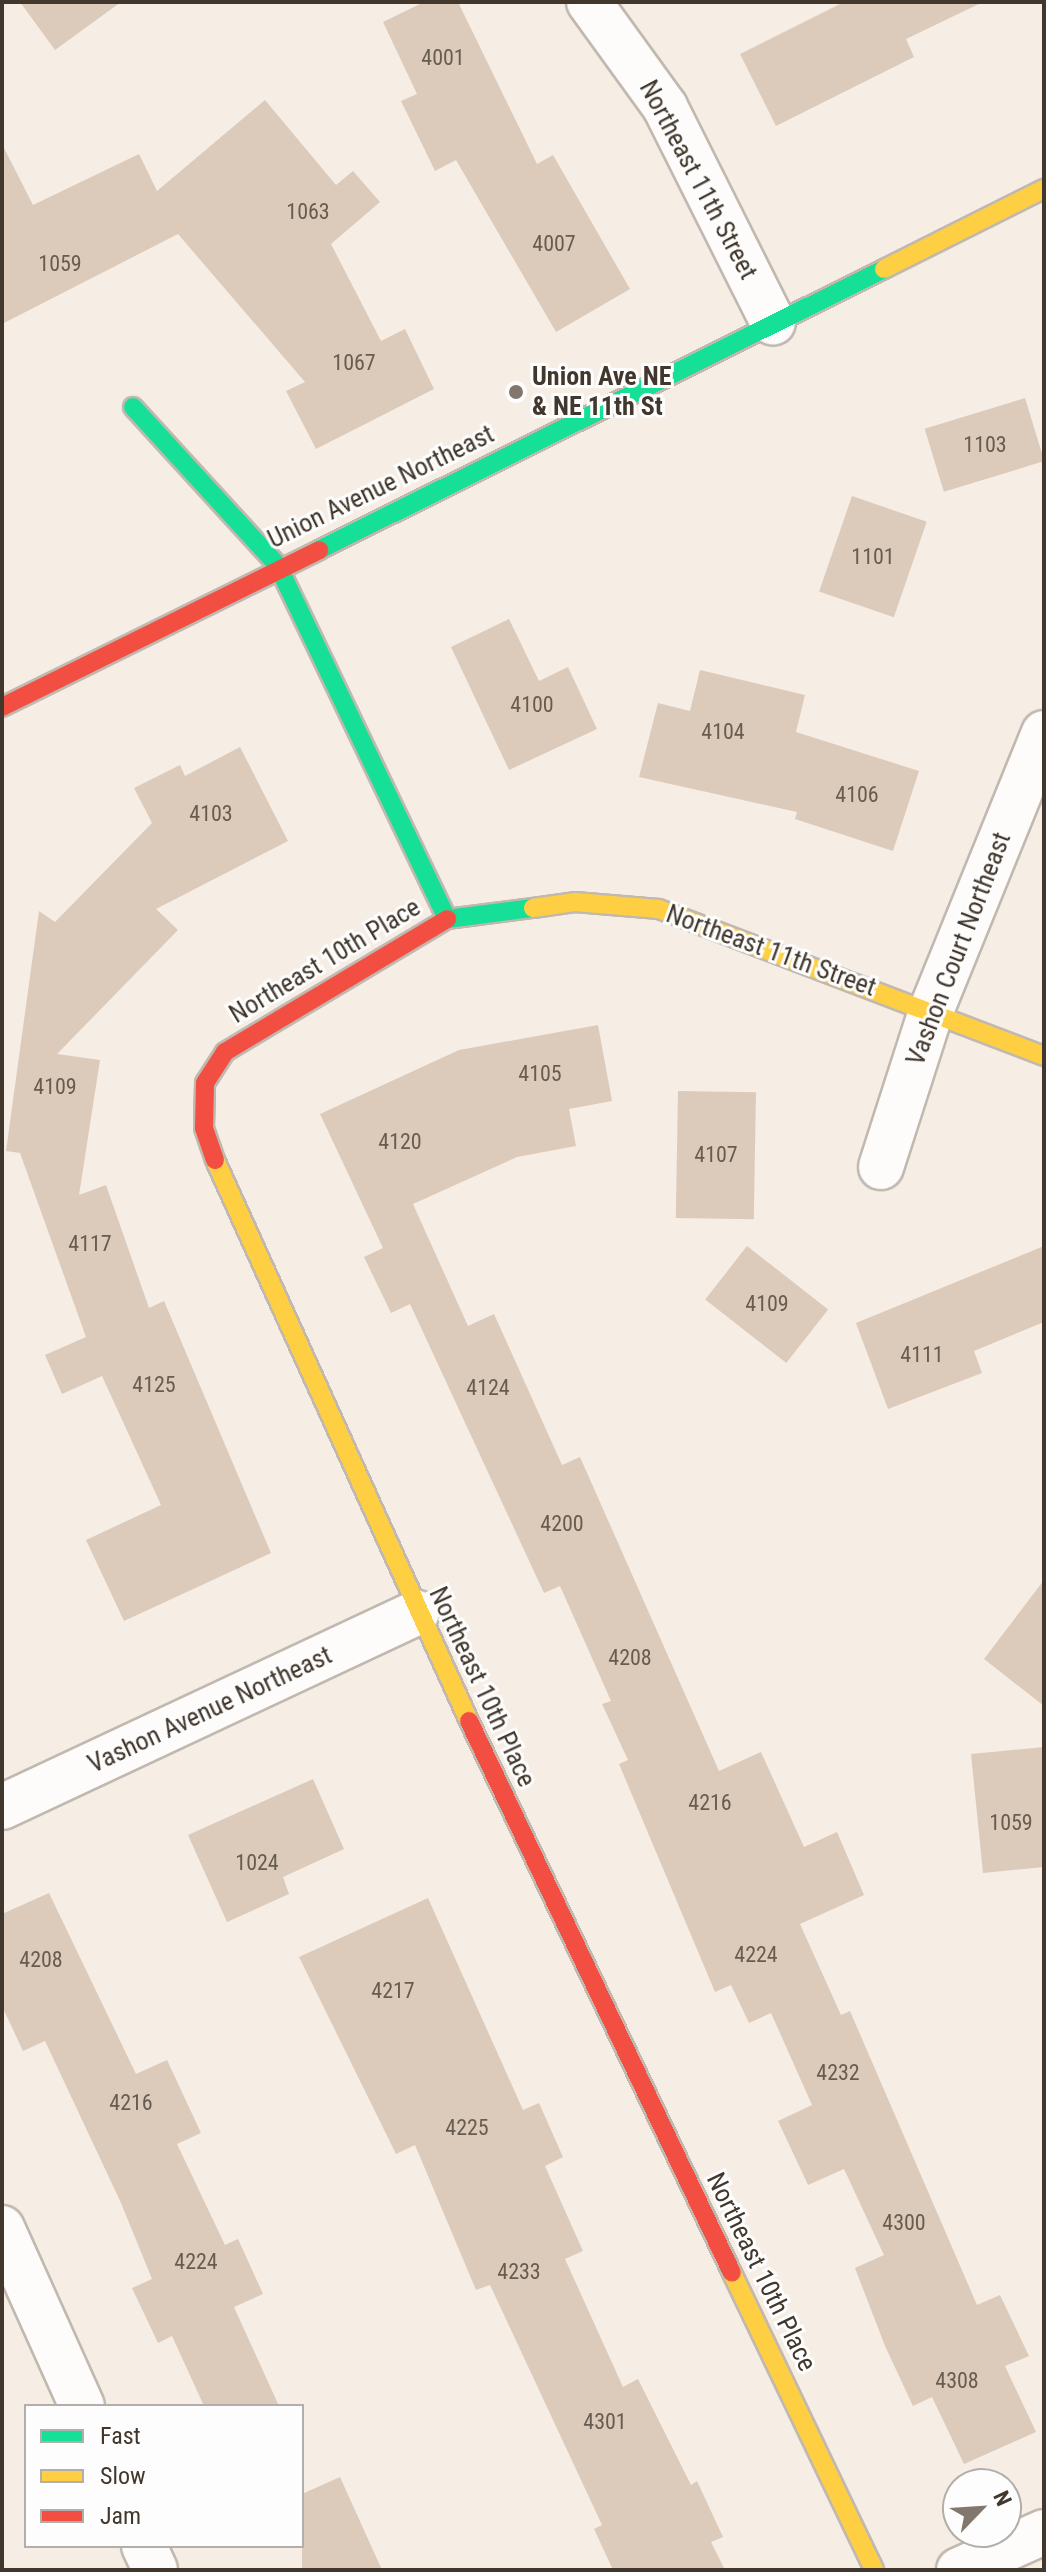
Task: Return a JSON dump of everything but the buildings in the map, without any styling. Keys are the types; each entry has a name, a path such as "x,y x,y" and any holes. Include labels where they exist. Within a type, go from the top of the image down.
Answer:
{"street":[{"name":"Northeast 11th Street","path":"607,8 665,107 773,323"},
{"name":"Union Avenue Northeast","path":"2,707 278,566 1044,189"},
{"path":"133,407 278,566 447,919"},
{"name":"Vashon Court Northeast","path":"881,1167 931,1011 1044,733"},
{"name":"Northeast 11th Street","path":"447,919 575,902 659,909 1044,1056"},
{"name":"Northeast 10th Place","path":"447,919 279,1014 225,1052 205,1083 204,1128 220,1177 417,1613 874,2570"},
{"name":"Vashon Avenue Northeast","path":"2,1807 417,1613"},
{"path":"2,2228 81,2404"},
{"path":"959,2570 1044,2532"},
{"path":"145,2548 155,2570"}],"traffic: fast":[{"path":"319,550 884,269"},
{"path":"133,407 278,566 447,919 533,908"}],"traffic: slow":[{"path":"884,269 1044,189"},
{"path":"533,908 575,902 659,909 1044,1056"},
{"path":"215,1160 469,1721"},
{"path":"732,2273 874,2570"}],"traffic: jam":[{"path":"2,707 319,550"},
{"path":"215,1160 204,1128 205,1083 225,1052 447,919"},
{"path":"469,1721 732,2273"}],"place":[{"name":"Union Ave NE & NE 11th St","path":"516,392"}]}
